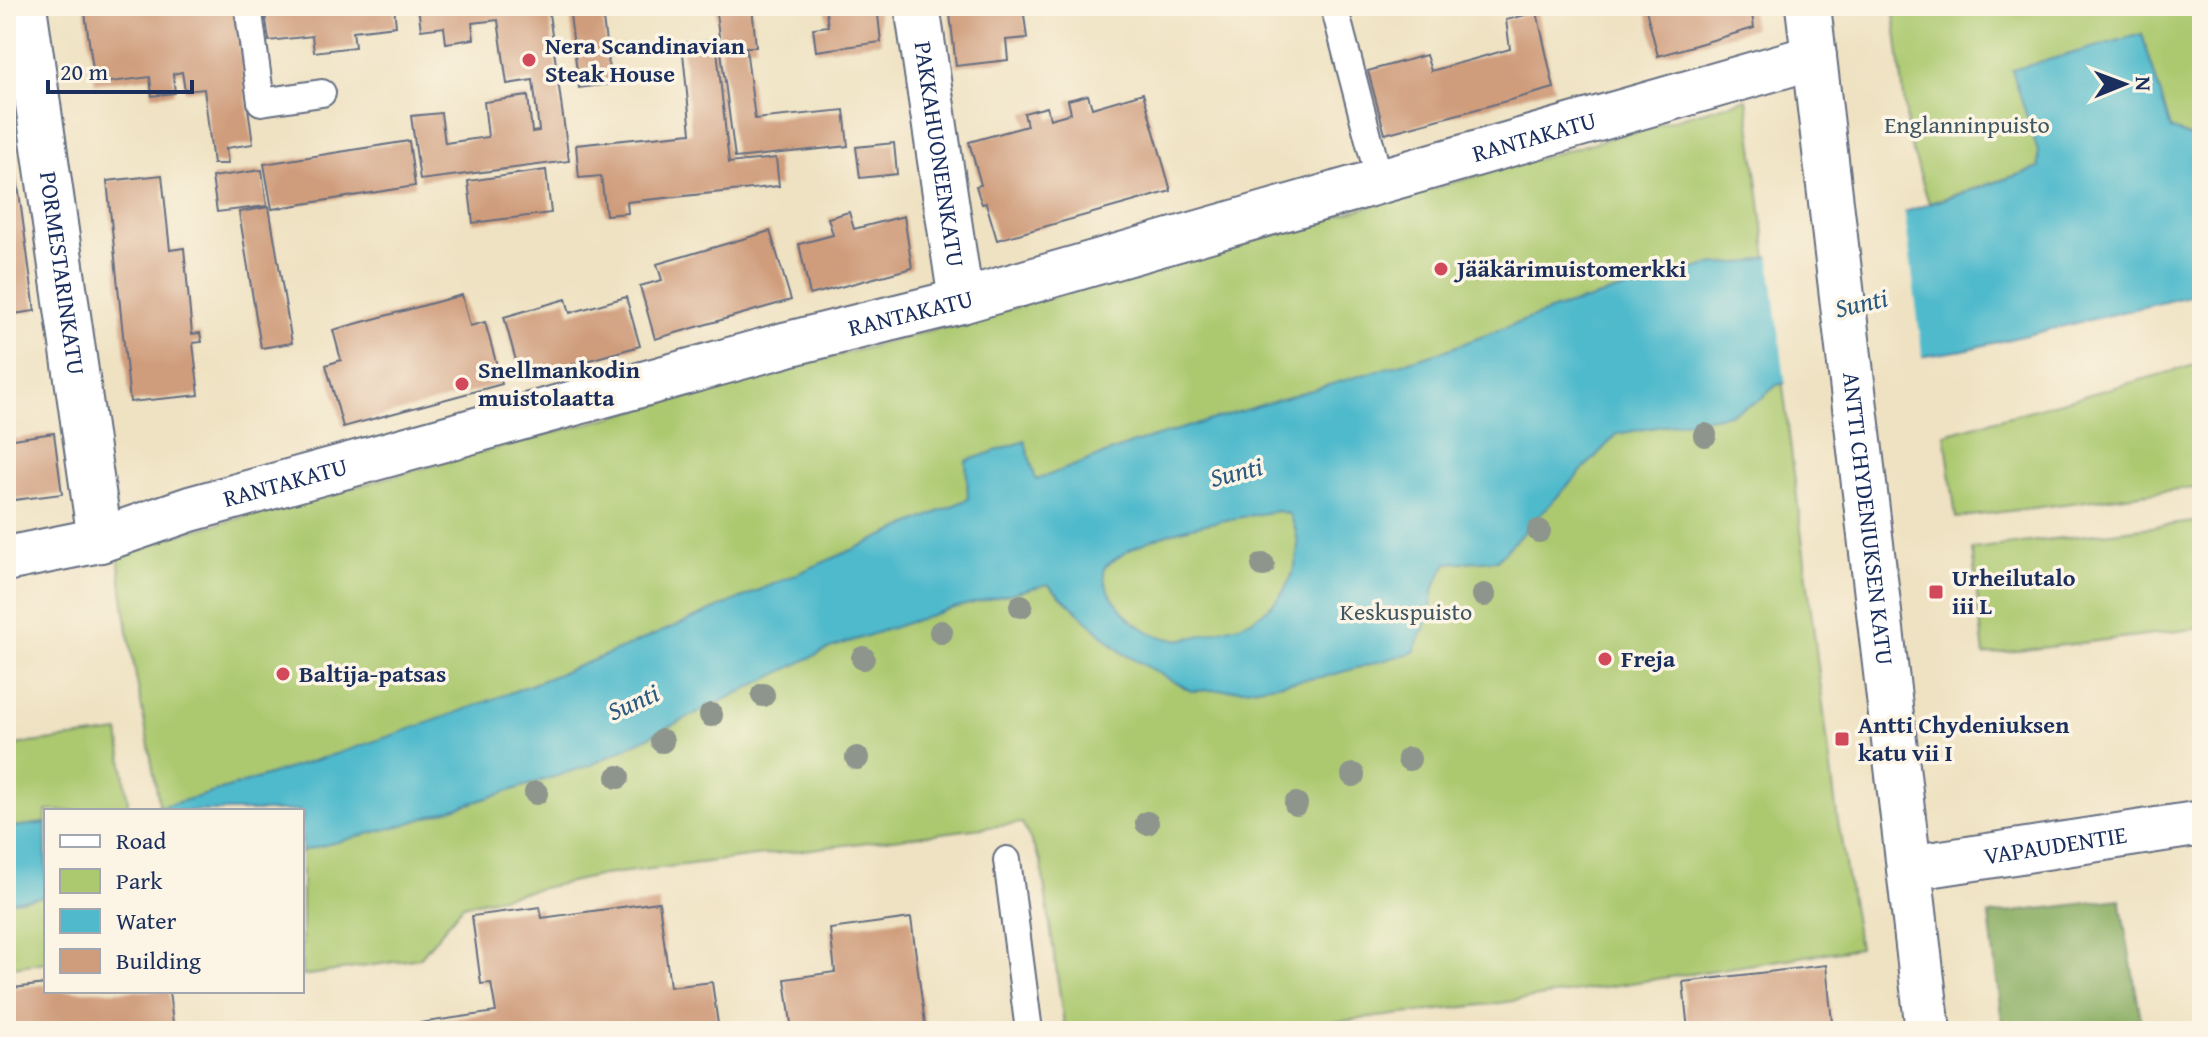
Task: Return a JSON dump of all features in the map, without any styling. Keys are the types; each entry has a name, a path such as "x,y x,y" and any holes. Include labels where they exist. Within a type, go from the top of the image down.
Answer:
{"street":[{"name":"PORMESTARINKATU","path":"24,6 100,540"},
{"name":"PAKKAHUONEENKATU","path":"917,6 961,301"},
{"name":"ANTTI CHYDENIUKSEN KATU","path":"1808,6 1928,1031"},
{"name":"RANTAKATU","path":"6,559 100,540 190,509 788,344 961,301 1814,57"},
{"name":"VAPAUDENTIE","path":"1909,868 2202,823"}],"lane":[{"path":"248,6 261,102 322,93"},
{"path":"1334,6 1380,182"},
{"path":"1007,860 1029,1031"}],"green space":[{"name":"Englanninpuisto","path":"1893,6 2202,6 2202,141 2171,129 2142,34 2038,152 2039,168 1929,203 1909,140"},
{"name":"Keskuspuisto","path":"1747,99 1836,809 1859,948 1500,1003 1255,1031 1065,1031 1041,862 1022,823 603,875 463,905 420,958 304,976 304,809 160,809 126,616 118,551 998,312"},
{"path":"2202,363 2202,486 1956,518 1945,434"},
{"path":"2202,521 2202,628 1984,655 1972,549"},
{"path":"119,732 129,809 44,809 44,823 6,828 6,746"},
{"path":"44,896 44,962 6,968 6,902"},
{"path":"2120,899 2143,1031 2003,1031 1989,915"}],"water":[{"name":"Sunti","path":"2142,34 2171,129 2202,141 2202,293 1964,350 1862,366 1777,385 1757,402 1730,414 1617,434 1497,560 1447,563 1434,587 1430,616 1414,652 1328,676 1245,689 1191,691 1122,653 1048,584 950,609 830,648 591,765 403,825 304,850 304,809 148,809 222,790 388,737 556,675 722,606 968,499 966,461 1025,441 1036,480 1134,443 1446,350 1555,309 1708,265 1752,262 2039,168 2038,152 2012,70","holes":["1277,511 1289,514 1295,529 1297,558 1286,586 1266,610 1238,625 1191,638 1170,639 1135,623 1107,588 1104,568 1122,555 1164,535"]},
{"path":"44,823 44,896 6,902 6,828"}],"pier":[{"path":"1904,208 1923,361 1786,387 1769,252"}],"building":[{"path":"84,6 234,6 253,144 226,148 228,164 213,164 204,89 185,91 182,72 173,74 175,93 152,96 150,77 95,84"},
{"path":"264,6 394,6 396,26 353,31 355,47 314,52 312,36 269,41"},
{"path":"418,6 548,6 569,161 420,180 411,116 441,113 445,143 488,137 484,102 528,96 532,132 539,131 533,80 507,84 498,20 472,23 474,39 446,43 444,27 421,30"},
{"path":"569,6 652,6 652,12 603,18 611,84 579,88"},
{"path":"715,6 752,6 756,47 746,47 755,119 844,110 848,146 735,158"},
{"path":"825,6 877,6 881,42 816,51 813,28 828,26"},
{"path":"949,6 1023,7 1027,38 1006,40 1008,60 956,66"},
{"path":"1645,6 1751,6 1754,28 1658,56"},
{"path":"1537,12 1554,88 1385,134 1368,71 1426,55 1431,71 1510,49 1506,20"},
{"path":"716,40 729,163 776,158 779,186 627,202 628,213 606,215 601,176 579,178 576,145 691,133 682,43"},
{"path":"1143,93 1171,191 997,240 986,203 982,204 976,186 981,185 969,142 1027,126 1024,113 1047,107 1050,119 1071,113 1068,100 1088,95 1092,108"},
{"path":"6,96 35,311 6,315"},
{"path":"409,141 415,186 272,209 264,164"},
{"path":"894,143 897,174 860,178 856,147"},
{"path":"262,170 267,206 217,212 212,177"},
{"path":"546,170 551,213 473,223 468,181"},
{"path":"162,175 170,250 184,248 192,334 200,333 202,342 193,343 199,395 130,402 107,181"},
{"path":"269,207 292,343 261,348 239,212"},
{"path":"849,212 854,229 904,216 912,268 810,295 799,244 833,235 828,218"},
{"path":"770,231 791,300 655,339 640,286 662,280 657,264"},
{"path":"462,295 470,326 485,322 502,384 343,427 326,365 341,360 333,330"},
{"path":"626,297 640,346 521,379 504,317 566,299 570,313"},
{"path":"54,433 62,494 6,501 6,440"},
{"path":"659,902 670,987 712,982 719,1031 364,1031 496,1012 491,983 481,984 472,916 540,907 542,918"},
{"path":"911,918 926,1031 792,1031 785,979 835,972 830,929"},
{"path":"1826,965 1833,1031 1688,1031 1683,982"},
{"path":"44,984 44,993 169,993 174,1031 6,1031 6,989"}],"place":[{"name":"Nera Scandinavian Steak House","path":"529,60"},
{"name":"Jääkärimuistomerkki","path":"1441,269"},
{"name":"Snellmankodin muistolaatta","path":"462,384"},
{"name":"Urheilutalo iii L","path":"1936,592"},
{"name":"Freja","path":"1605,659"},
{"name":"Baltija-patsas","path":"283,674"},
{"name":"Antti Chydeniuksen katu vii I","path":"1842,739"}]}
